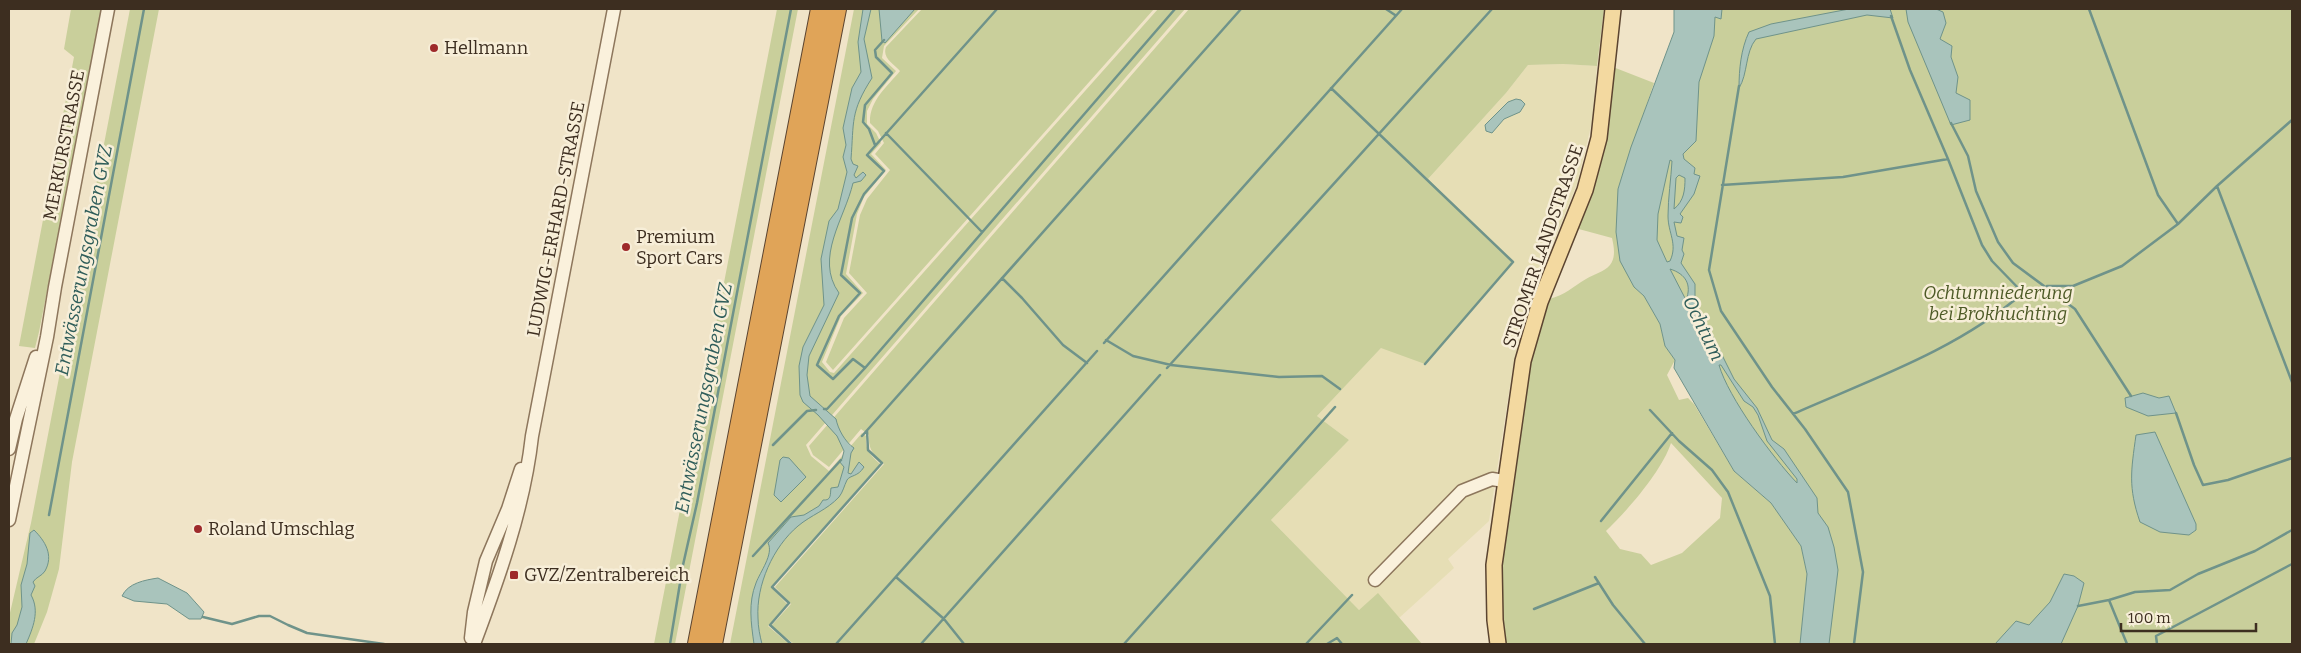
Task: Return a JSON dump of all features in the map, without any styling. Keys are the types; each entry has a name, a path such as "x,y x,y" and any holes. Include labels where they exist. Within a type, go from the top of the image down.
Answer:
{"highway":[{"path":"697,644 820,9"},
{"path":"713,644 836,9"}],"main road":[{"name":"STROMER LANDSTRASSE","path":"1498,644 1495,620 1494,565 1504,481 1523,361 1540,302 1585,190 1599,138 1613,9"}],"street":[{"name":"MERKURSTRASSE","path":"9,520 47,337 54,287 108,9"},
{"name":"LUDWIG-ERHARD-STRASSE","path":"472,644 474,612 486,561 508,509 532,436 614,9"},
{"name":"MERKURSTRASSE","path":"9,449 54,287"},
{"path":"1375,580 1462,491 1492,479 1504,481"}],"shaded area":[{"path":"1563,64 1597,66 1592,122 1577,184 1534,291 1521,331 1512,373 1489,521 1448,559 1454,568 1399,618 1378,594 1359,610 1271,520 1349,440 1317,416 1381,348 1428,179 1506,93 1528,65"}],"green space":[{"path":"71,9 102,9 39,332 35,348 19,346 74,57 64,49"},
{"path":"130,9 159,9 72,462 59,569 47,612 34,644 9,644 9,617 31,523"},
{"path":"777,9 798,9 675,644 654,644"},
{"path":"854,9 919,9 884,46 882,58 896,71 873,99 867,111 867,124 876,133 881,143 871,154 886,170 864,197 857,214 846,274 863,293 841,316 822,362 830,372 834,373 1158,9 1185,9 806,445 811,456 829,471 862,433 866,436 866,445 869,452 880,464 771,587 787,604 768,626 789,644 730,644"},
{"path":"922,9 1154,9 833,370 826,362 844,318 867,293 849,273 860,215 867,199 890,170 875,154 884,143 878,131 870,123 870,115 876,101 900,71 891,63 885,51 886,47"},
{"path":"1189,9 1604,9 1597,66 1563,64 1528,65 1506,93 1428,179 1513,262 1425,364 1381,348 1317,416 1349,440 1271,520 1359,610 1378,593 1422,644 794,644 771,626 791,604 775,587 884,464 872,451 869,444 869,435 861,429 829,467 813,455 809,446"},
{"name":"Ochtumniederung bei Brokhuchting","path":"1688,9 2292,9 2292,644 1809,644 1812,554 1638,251"},
{"path":"1613,67 1654,83 1618,189 1634,287 1644,296 1660,324 1665,346 1675,360 1667,375 1679,400 1688,398 1694,404 1734,471 1771,503 1801,546 1807,574 1800,644 1506,644 1499,570 1530,361 1549,299 1564,293 1605,269 1612,262 1614,255 1612,238 1575,228","holes":["1671,443 1722,498 1720,518 1682,553 1651,565 1641,554 1620,549 1606,531 1624,513 1652,478"]}],"water":[{"path":"863,9 871,9 864,39 872,78 856,109 851,159 853,164 858,166 854,175 856,178 863,172 866,175 861,181 853,183 834,238 830,252 830,266 832,280 839,293 809,356 807,375 810,396 836,419 842,435 854,448 851,453 848,473 851,474 859,462 864,467 859,473 848,478 840,495 834,502 798,526 774,556 763,580 758,605 758,625 762,644 754,644 751,621 752,598 756,583 768,558 768,543 791,517 804,515 819,506 823,500 829,498 831,488 838,487 844,467 839,461 842,459 844,451 837,436 803,402 800,395 799,366 803,347 824,305 821,259 829,221 838,209 847,172 843,157 846,145 843,128 852,88 861,72 858,42"},
{"path":"879,9 915,9 885,43 882,41"},
{"name":"Ochtum","path":"1674,9 1722,9 1721,19 1715,17 1714,36 1699,82 1696,141 1683,154 1684,159 1695,168 1694,174 1700,176 1694,194 1680,214 1683,217 1681,223 1674,222 1677,236 1684,238 1682,250 1684,254 1681,263 1695,284 1695,301 1734,379 1757,408 1772,440 1784,449 1817,498 1818,513 1828,527 1838,570 1829,644 1800,644 1807,574 1801,546 1771,503 1734,471 1674,368 1675,360 1665,346 1660,324 1644,296 1634,287 1620,261 1616,232 1618,189 1631,147 1674,32","holes":["1670,160 1672,161 1668,222 1673,249 1670,261 1667,262 1657,240 1658,214","1679,175 1685,178 1685,187 1682,199 1674,209 1676,178","1670,269 1684,277 1688,285 1686,300","1719,365 1721,365 1744,401 1753,407 1758,415 1767,441 1797,479 1797,483 1752,427 1724,378"]},
{"path":"1849,9 1890,9 1893,18 1867,15 1756,39 1752,44 1739,88 1741,59 1749,32 1771,24"},
{"path":"1906,9 1936,9 1943,12 1946,23 1940,39 1952,46 1951,57 1958,77 1956,93 1970,100 1970,120 1951,125 1908,22"},
{"path":"1516,99 1521,100 1525,104 1520,112 1504,119 1492,133 1486,131 1485,125 1508,102"},
{"path":"2143,393 2159,398 2169,396 2176,413 2148,416 2126,407 2125,398"},
{"path":"2155,432 2196,524 2196,530 2189,535 2160,532 2140,522 2136,510 2132,479 2136,435"},
{"path":"783,457 789,458 806,477 781,502 774,495 780,460"},
{"path":"34,530 42,539 47,549 48,565 44,573 33,582 35,586 31,595 34,601 35,613 33,626 26,644 11,644 12,633 17,625 22,607 21,585 27,564 30,533"},
{"path":"2064,574 2074,576 2084,583 2078,606 2061,644 1995,644 2016,621 2029,625 2050,602"},
{"path":"158,578 187,593 204,612 201,619 189,619 167,604 134,601 122,596 133,585"}],"waterway":[{"name":"Entwässerungsgraben GVZ","path":"49,515 144,9"},
{"name":"Entwässerungsgraben GVZ","path":"670,644 683,565 697,503 791,9"},
{"path":"865,368 853,359 833,379 817,365 839,316 860,293 841,275 852,218 864,194 884,171 867,155 997,9"},
{"path":"824,409 827,409 865,368 1175,9"},
{"path":"862,436 1241,9"},
{"path":"1386,9 1395,15"},
{"path":"1104,343 1402,9"},
{"path":"1167,368 1492,9"},
{"path":"2089,9 2158,195 2178,224"},
{"path":"1891,16 1910,70 1948,159"},
{"path":"875,145 869,129 863,122 865,105 892,73 876,57 875,50 884,40"},
{"path":"1739,86 1709,270 1721,311 1772,387 1805,429 1848,492 1863,572 1854,644"},
{"path":"1331,88 1513,262 1425,364"},
{"path":"2047,286 2073,286 2122,266 2178,224 2217,186 2292,120"},
{"path":"1951,123 1968,156 1976,191 1998,242 2013,263 2075,309 2131,396"},
{"path":"886,133 982,232"},
{"path":"1722,185 1843,177 1948,159 1982,245 1992,261 2023,293 1997,313 1942,347 1913,362 1793,414"},
{"path":"2217,186 2292,382"},
{"path":"1002,278 1063,345 1087,363"},
{"path":"1106,340 1133,356 1171,365 1279,377 1322,376 1340,389"},
{"path":"836,644 1097,351"},
{"path":"921,644 1160,375"},
{"path":"1124,644 1335,407"},
{"path":"773,445 807,411 816,410"},
{"path":"1650,410 1679,441 1712,470 1728,492 1770,596 1775,644"},
{"path":"2176,413 2203,485 2228,480 2292,458"},
{"path":"791,644 770,625 789,603 772,587 882,463 868,450 867,431"},
{"path":"1601,521 1672,433"},
{"path":"753,556 841,460"},
{"path":"2109,600 2135,592 2170,590 2198,574 2255,551 2292,530"},
{"path":"2157,644 2156,636 2292,564"},
{"path":"896,577 944,619 964,644"},
{"path":"1595,577 1613,605 1645,644"},
{"path":"1534,609 1599,583"},
{"path":"1306,644 1352,595"},
{"path":"2078,606 2109,600 2127,644"},
{"path":"203,617 232,624 259,616 270,616 307,633 384,644"},
{"path":"1327,644 1337,638 1342,644"}],"place":[{"name":"Hellmann","path":"434,48"},
{"name":"Premium Sport Cars","path":"626,247"},
{"name":"Roland Umschlag","path":"198,529"},
{"name":"GVZ/Zentralbereich","path":"514,575"}]}
